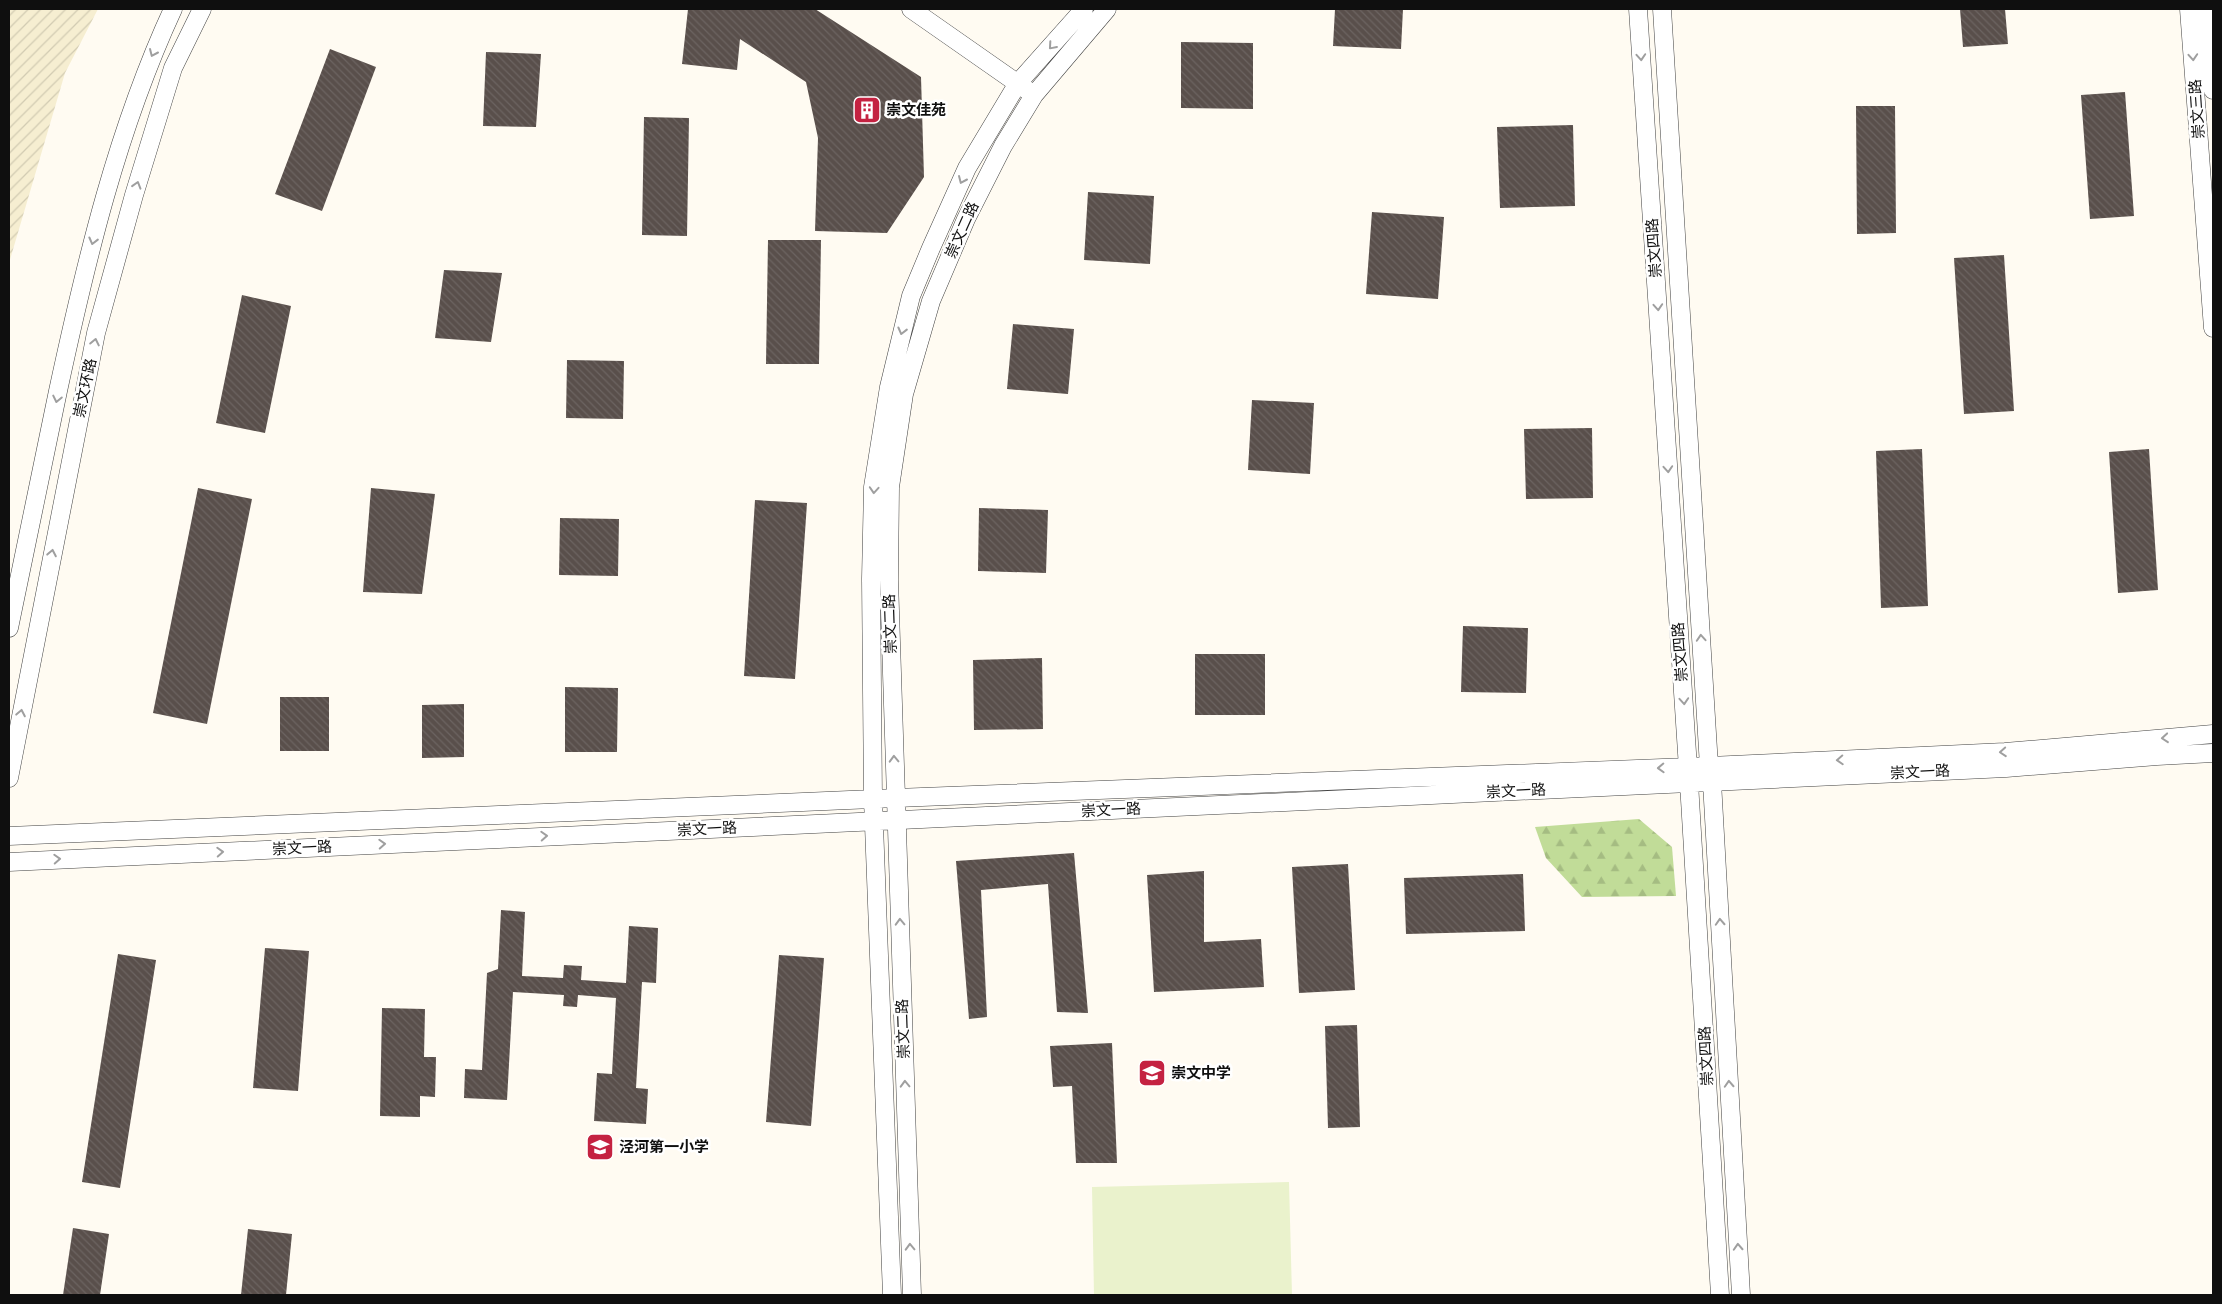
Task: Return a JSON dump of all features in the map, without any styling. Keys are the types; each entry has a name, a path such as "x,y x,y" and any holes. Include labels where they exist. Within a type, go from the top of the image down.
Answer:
{"street":[{"name":"崇文环路","path":"9,628 72,329 107,186 150,59 173,9"},
{"name":"崇文环路","path":"9,778 96,333 134,195 174,68 202,9"},
{"path":"911,9 1034,95"},
{"name":"崇文二路","path":"892,1295 873,799 871,579 873,487 889,387 911,296 931,248 967,168 1018,83 1084,9"},
{"name":"崇文二路","path":"912,1295 889,580 890,487 904,394 931,301 966,218 1002,146 1034,95 1108,9"},
{"name":"崇文四路","path":"1638,9 1689,775 1720,1295"},
{"name":"崇文四路","path":"1662,9 1711,774 1741,1295"},
{"name":"崇文三路","path":"2189,9 2213,328"},
{"name":"崇文三路","path":"2207,9 2213,90"},
{"name":"崇文一路","path":"1711,774 2213,734"},
{"name":"崇文一路","path":"9,862 896,820 1689,775 2006,768 2213,753"},
{"name":"崇文一路","path":"9,836 896,798 1689,775"}],"shaded area":[{"path":"9,9 98,9 65,73 9,263"}],"green space":[{"path":"1639,819 1672,847 1676,896 1582,897 1546,858 1535,827"},
{"path":"1289,1182 1292,1295 1094,1295 1092,1187"}],"building":[{"name":"崇文佳苑","path":"688,9 815,9 921,77 924,177 887,233 815,231 818,138 806,82 740,39 737,70 682,64"},
{"path":"1335,9 1403,9 1401,49 1333,46"},
{"path":"1960,9 2005,9 2008,44 1963,47"},
{"path":"1181,42 1253,43 1253,109 1181,108"},
{"path":"330,49 376,67 322,211 275,194"},
{"path":"486,52 541,54 536,127 483,126"},
{"path":"2125,92 2134,216 2090,219 2081,95"},
{"path":"1856,106 1895,106 1896,233 1857,234"},
{"path":"644,117 689,118 687,236 642,235"},
{"path":"1573,125 1575,206 1500,208 1497,127"},
{"path":"1088,192 1154,196 1150,264 1084,260"},
{"path":"1372,212 1444,217 1438,299 1366,294"},
{"path":"768,240 821,240 819,364 766,364"},
{"path":"2004,255 2014,411 1964,414 1954,258"},
{"path":"444,270 502,273 491,342 435,338"},
{"path":"242,295 291,306 265,433 216,423"},
{"path":"1013,324 1074,329 1068,394 1007,389"},
{"path":"567,360 624,361 623,419 566,418"},
{"path":"1252,400 1314,403 1310,474 1248,470"},
{"path":"1592,428 1593,498 1526,499 1524,429"},
{"path":"1922,449 1928,606 1881,608 1876,451"},
{"path":"2149,449 2158,590 2118,593 2109,452"},
{"path":"198,488 252,499 207,724 153,713"},
{"path":"371,488 435,494 422,594 363,592"},
{"path":"755,500 807,503 795,679 744,676"},
{"path":"979,508 1048,510 1046,573 978,571"},
{"path":"560,518 619,519 618,576 559,575"},
{"path":"1463,626 1528,628 1526,693 1461,692"},
{"path":"1195,654 1265,654 1265,715 1195,715"},
{"path":"1042,658 1043,729 974,730 973,660"},
{"path":"565,687 618,688 617,752 565,752"},
{"path":"280,697 329,697 329,751 280,751"},
{"path":"464,704 464,757 422,758 422,705"},
{"path":"1074,853 1088,1013 1057,1012 1048,884 981,890 987,1017 969,1019 956,861"},
{"path":"1348,864 1355,990 1299,993 1292,867"},
{"path":"1204,871 1204,942 1261,939 1264,987 1154,992 1147,875"},
{"path":"1523,874 1525,931 1406,934 1404,878"},
{"name":"泾河第一小学","path":"501,910 525,912 522,976 563,978 564,965 582,966 581,980 626,983 629,926 658,928 656,983 642,982 636,1088 648,1089 646,1124 594,1121 597,1073 612,1074 616,998 578,995 577,1007 563,1006 564,995 513,992 507,1100 464,1098 465,1069 482,1070 487,973 498,969"},
{"path":"265,948 309,951 298,1091 253,1088"},
{"path":"118,954 156,960 120,1188 82,1182"},
{"path":"779,955 824,958 811,1126 766,1122"},
{"path":"382,1008 425,1009 424,1057 436,1057 435,1097 420,1096 420,1117 380,1116"},
{"path":"1357,1025 1360,1127 1328,1128 1325,1026"},
{"path":"1112,1043 1117,1163 1076,1163 1072,1086 1053,1087 1050,1046"},
{"path":"73,1228 109,1234 100,1295 63,1295"},
{"path":"248,1229 292,1234 286,1295 241,1295"}],"place":[{"name":"崇文佳苑","path":"867,110"},
{"name":"崇文中学","path":"1152,1073"},
{"name":"泾河第一小学","path":"600,1147"}]}
